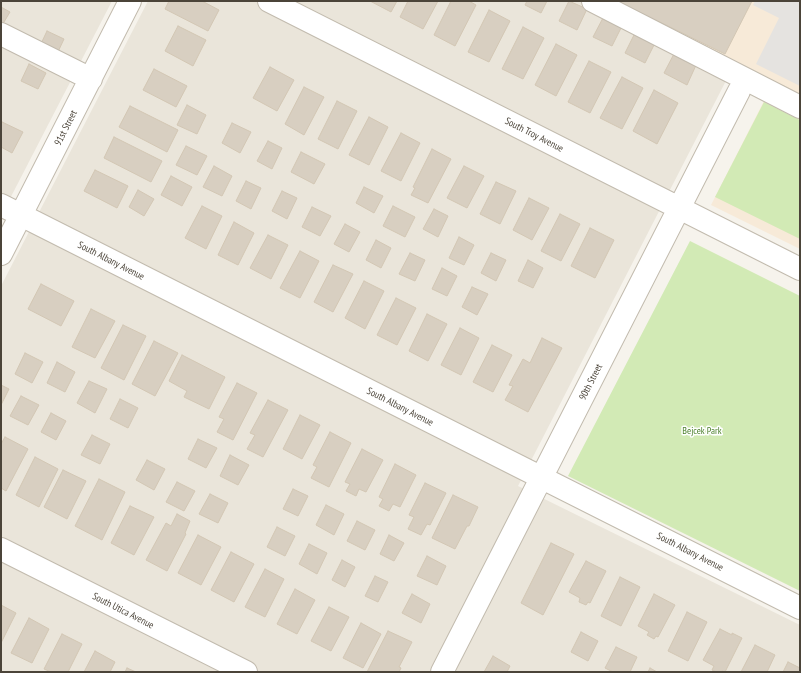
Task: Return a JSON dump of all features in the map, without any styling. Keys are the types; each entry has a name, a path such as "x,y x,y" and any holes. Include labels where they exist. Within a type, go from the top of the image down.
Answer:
{"street":[{"name":"91st Street","path":"1,254 130,1"},
{"name":"South Troy Avenue","path":"268,1 800,269"},
{"path":"593,1 800,107"},
{"path":"1,34 91,79"},
{"name":"90th Street","path":"442,672 739,91"},
{"name":"South Albany Avenue","path":"1,205 800,608"},
{"name":"South Utica Avenue","path":"1,549 246,672"}],"shaded area":[{"path":"1,1 112,1 1,216"},
{"path":"148,1 593,1 731,71 518,486 800,625 800,672 1,672 1,286"},
{"path":"593,1 800,1 800,249 711,205 769,91"},
{"path":"755,1 800,1 800,86 756,64 779,18 753,5"}],"green space":[{"path":"764,102 800,120 800,239 715,197"},
{"name":"Bejcek Park","path":"690,241 800,296 800,591 568,476"}],"building":[{"path":"169,1 202,1 219,10 208,31 165,9"},
{"path":"370,1 397,1 391,12"},
{"path":"408,1 438,1 423,29 400,17"},
{"path":"451,1 469,1 476,5 455,46 434,35"},
{"path":"527,1 547,1 541,13 525,5"},
{"path":"569,1 587,9 577,30 559,21"},
{"path":"617,1 752,1 725,54"},
{"path":"1,7 10,12 1,27"},
{"path":"489,10 510,21 489,62 468,52"},
{"path":"604,16 622,26 612,46 593,37"},
{"path":"178,26 206,40 193,66 165,51"},
{"path":"523,27 544,38 523,79 502,69"},
{"path":"47,31 64,39 56,56 39,48"},
{"path":"635,33 655,43 645,63 625,53"},
{"path":"556,44 577,55 556,96 535,85"},
{"path":"675,52 697,63 687,85 664,73"},
{"path":"589,61 611,72 590,113 568,102"},
{"path":"29,64 46,73 38,89 21,81"},
{"path":"270,67 294,80 277,111 253,98"},
{"path":"154,69 187,86 176,107 143,90"},
{"path":"622,77 643,88 622,129 600,118"},
{"path":"304,87 324,97 304,135 285,124"},
{"path":"654,90 678,103 657,144 633,131"},
{"path":"337,101 357,111 338,149 318,139"},
{"path":"187,105 206,115 197,134 177,125"},
{"path":"130,106 178,130 167,152 119,127"},
{"path":"369,117 388,127 369,165 349,155"},
{"path":"2,122 23,132 12,153 1,147"},
{"path":"232,123 251,132 240,153 222,143"},
{"path":"401,133 420,143 401,181 381,171"},
{"path":"114,137 162,161 151,182 104,158"},
{"path":"268,141 282,148 272,169 257,161"},
{"path":"186,146 207,156 197,175 176,165"},
{"path":"432,149 451,159 428,203 411,195 415,188 413,187"},
{"path":"301,152 325,164 314,184 291,172"},
{"path":"214,166 232,176 222,196 203,187"},
{"path":"464,166 484,176 467,208 447,198"},
{"path":"95,170 128,186 117,208 84,191"},
{"path":"171,176 192,187 182,206 161,195"},
{"path":"246,181 261,188 251,209 236,201"},
{"path":"496,182 516,191 500,224 480,214"},
{"path":"364,187 383,196 374,213 356,203"},
{"path":"138,190 154,199 144,216 129,207"},
{"path":"282,191 297,198 287,219 272,211"},
{"path":"529,198 549,208 532,240 513,230"},
{"path":"202,206 222,216 206,249 185,238"},
{"path":"393,206 415,217 405,237 383,226"},
{"path":"312,207 331,216 320,236 302,227"},
{"path":"434,209 448,216 438,237 423,229"},
{"path":"560,214 580,224 561,261 541,251"},
{"path":"234,222 254,233 238,265 218,255"},
{"path":"345,224 360,232 349,252 334,244"},
{"path":"590,228 614,240 595,278 571,266"},
{"path":"268,235 288,245 271,279 250,268"},
{"path":"459,237 474,245 464,265 449,258"},
{"path":"376,240 391,248 381,268 366,260"},
{"path":"300,251 319,261 300,298 280,288"},
{"path":"410,253 425,260 415,281 399,274"},
{"path":"491,253 506,260 496,281 481,273"},
{"path":"528,260 543,268 533,288 518,281"},
{"path":"333,265 353,274 333,312 314,302"},
{"path":"442,268 457,276 447,296 432,289"},
{"path":"364,281 384,291 365,329 345,318"},
{"path":"41,284 74,301 61,326 28,309"},
{"path":"472,287 488,294 477,315 462,307"},
{"path":"396,298 416,308 397,345 377,335"},
{"path":"91,309 115,321 95,358 72,347"},
{"path":"427,314 447,324 428,361 409,351"},
{"path":"123,325 146,336 124,380 101,368"},
{"path":"460,328 479,338 461,375 441,365"},
{"path":"542,338 562,348 528,412 505,400 513,386 509,385 523,359 530,363"},
{"path":"154,341 178,353 155,396 132,384"},
{"path":"492,345 512,355 493,392 473,382"},
{"path":"25,353 43,362 32,383 15,374"},
{"path":"182,355 225,377 209,409 184,397 187,391 169,381"},
{"path":"57,362 75,372 65,392 47,383"},
{"path":"89,381 107,389 95,413 77,403"},
{"path":"237,383 257,393 233,440 217,432 224,419 219,417"},
{"path":"1,385 9,389 1,405"},
{"path":"21,396 39,405 28,425 10,416"},
{"path":"120,399 138,408 128,428 110,419"},
{"path":"268,400 288,410 263,457 247,449 255,435 250,433"},
{"path":"51,413 66,421 56,440 41,432"},
{"path":"300,415 320,425 302,459 283,449"},
{"path":"330,432 351,443 329,487 311,478 317,467 313,465"},
{"path":"92,435 110,444 100,464 81,455"},
{"path":"5,437 28,449 6,491 1,488 1,444"},
{"path":"198,439 217,448 206,468 188,459"},
{"path":"362,449 383,460 366,492 359,489 356,496 346,491 350,484 345,482"},
{"path":"230,455 249,465 238,485 220,476"},
{"path":"35,457 58,469 39,507 16,495"},
{"path":"147,460 165,469 154,490 136,480"},
{"path":"395,464 416,475 400,507 393,504 389,511 379,506 383,499 379,497"},
{"path":"63,470 86,481 67,519 44,507"},
{"path":"99,479 125,492 102,540 75,526"},
{"path":"177,482 195,491 184,511 166,502"},
{"path":"425,483 446,493 430,525 427,524 421,535 408,529 414,517 409,515"},
{"path":"293,489 308,496 298,516 283,509"},
{"path":"210,494 228,503 218,523 199,514"},
{"path":"453,495 478,507 469,526 467,526 455,549 432,538"},
{"path":"326,505 344,514 334,535 316,525"},
{"path":"130,506 154,517 134,555 111,543"},
{"path":"177,514 190,521 185,533 186,534 167,571 146,560 166,523 171,526"},
{"path":"357,521 375,530 365,550 347,541"},
{"path":"277,527 295,536 285,556 267,547"},
{"path":"198,535 221,547 201,585 178,573"},
{"path":"389,535 404,543 394,561 380,554"},
{"path":"551,543 574,554 543,615 521,603"},
{"path":"309,544 327,553 317,574 299,564"},
{"path":"231,552 254,564 234,602 211,590"},
{"path":"427,556 446,566 437,585 417,576"},
{"path":"342,560 355,567 345,587 332,580"},
{"path":"586,561 606,571 590,603 588,602 586,605 579,602 580,598 569,592"},
{"path":"265,569 284,579 265,617 245,607"},
{"path":"375,576 388,582 378,602 365,596"},
{"path":"620,577 640,587 621,626 601,616"},
{"path":"295,589 315,600 297,634 277,624"},
{"path":"412,594 430,604 421,623 402,613"},
{"path":"654,594 675,605 658,637 656,636 654,639 647,635 649,632 638,626"},
{"path":"1,605 16,613 1,643"},
{"path":"329,607 349,617 331,651 311,641"},
{"path":"687,612 707,622 688,661 668,651"},
{"path":"29,618 49,629 32,663 11,653"},
{"path":"361,623 381,634 363,668 343,658"},
{"path":"720,629 742,638 725,672 716,672 712,670 714,666 703,660"},
{"path":"388,631 412,642 399,667 401,668 399,672 367,672"},
{"path":"581,632 598,641 588,661 571,652"},
{"path":"62,634 82,644 68,672 51,672 44,669"},
{"path":"755,645 775,655 767,672 741,672"},
{"path":"616,647 637,657 630,672 613,672 605,668"},
{"path":"95,651 115,662 110,672 84,672"},
{"path":"493,656 510,666 507,672 484,672"},
{"path":"788,662 800,668 800,672 783,672"},
{"path":"127,668 136,672 125,672"},
{"path":"650,668 657,672 648,672"}]}
